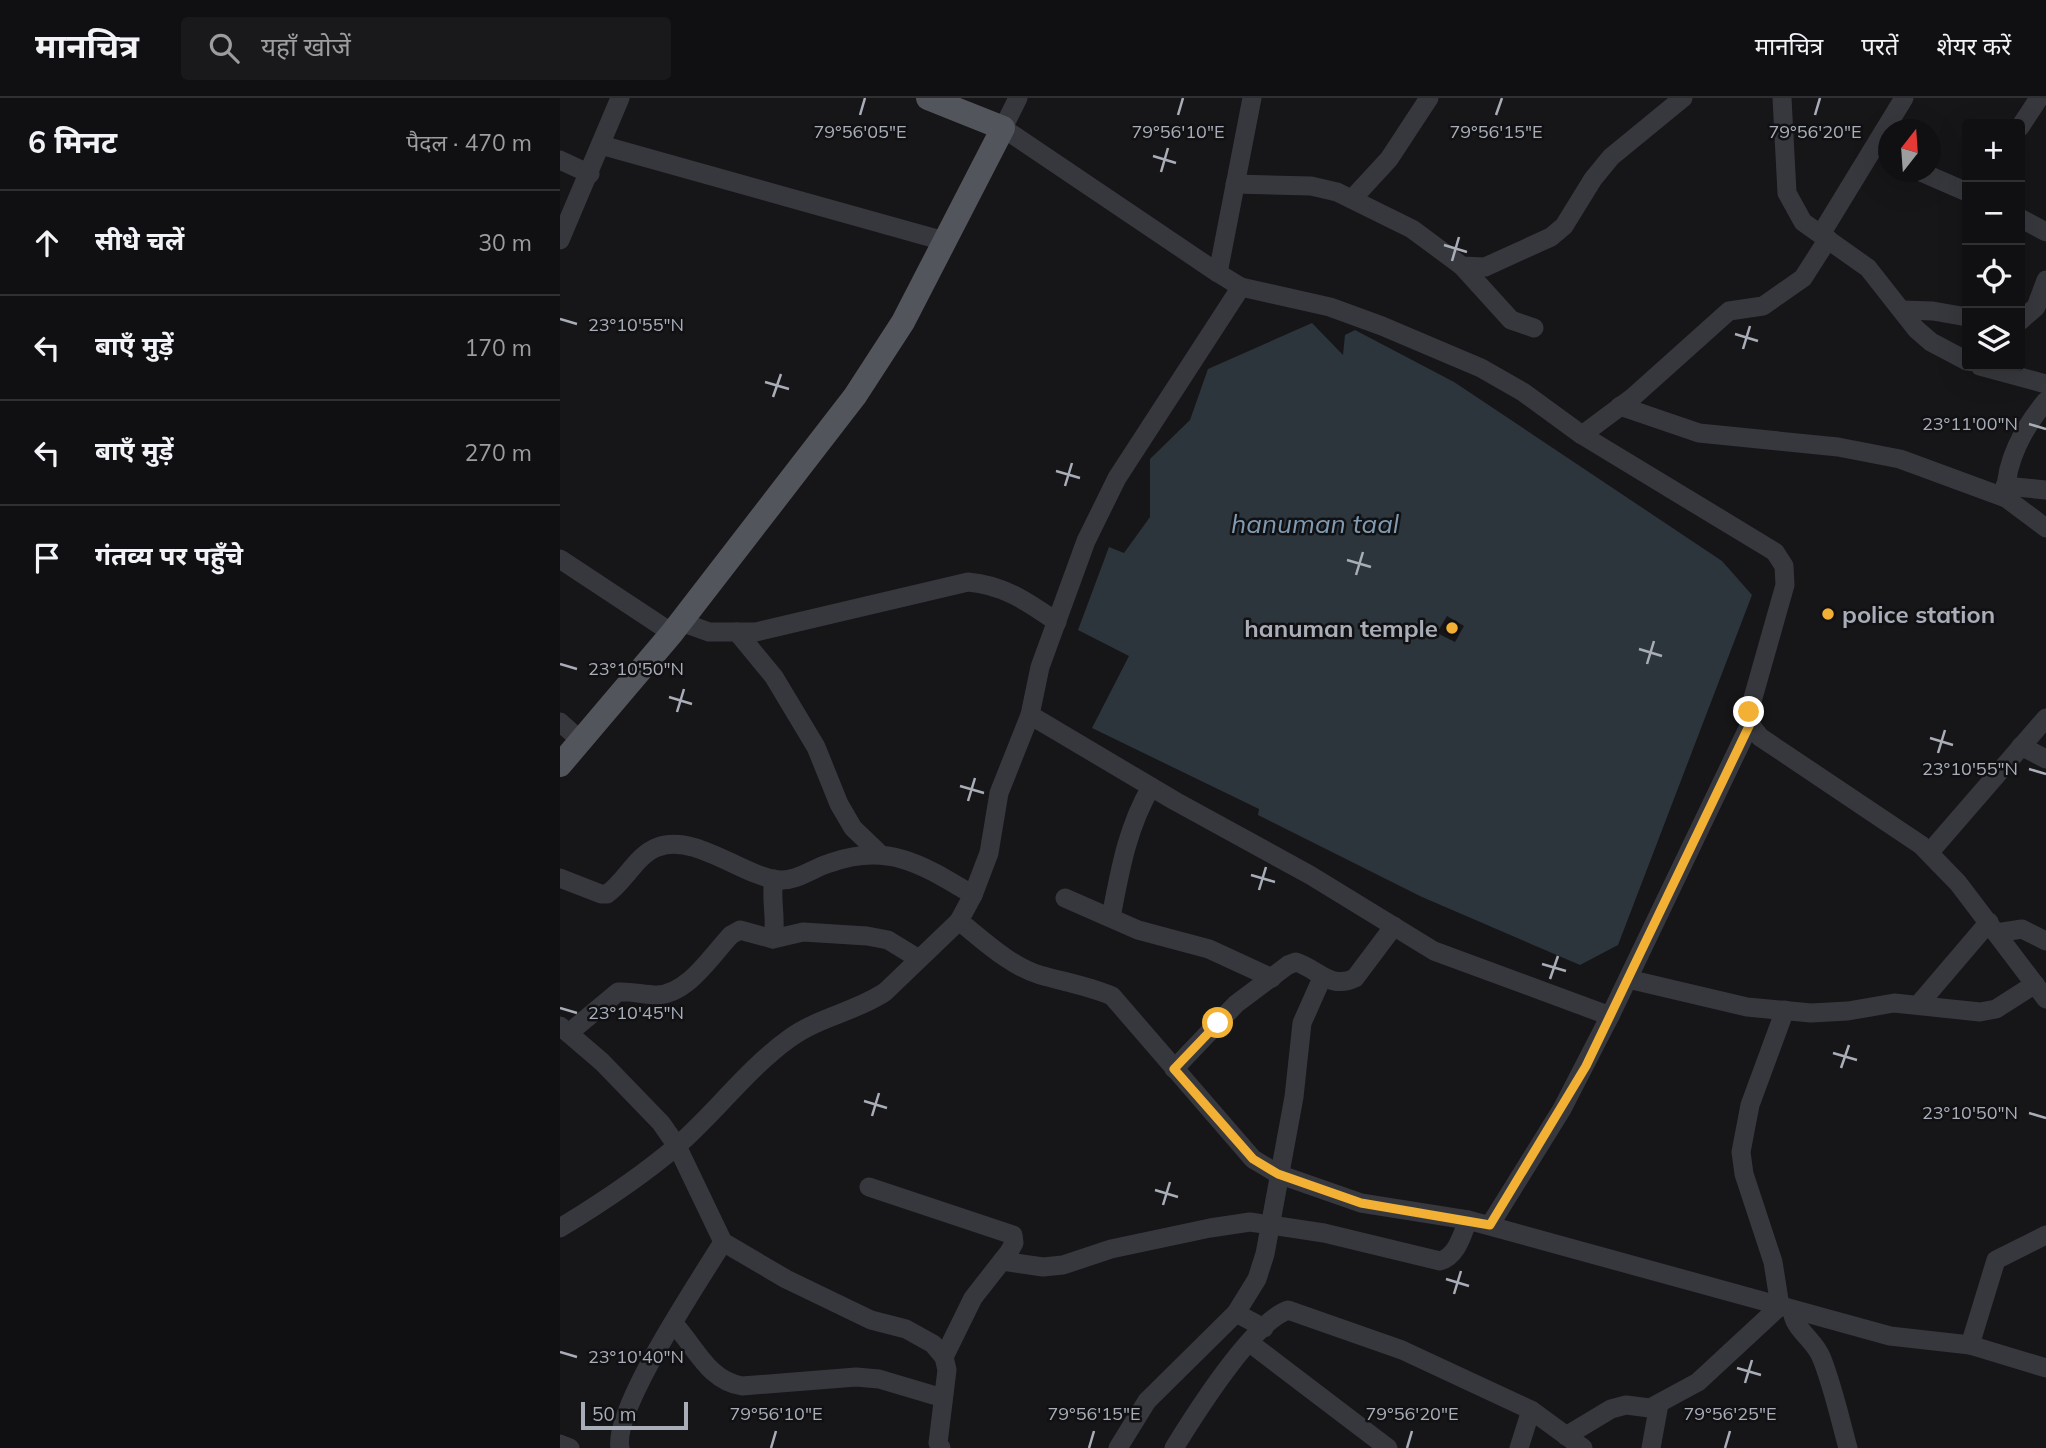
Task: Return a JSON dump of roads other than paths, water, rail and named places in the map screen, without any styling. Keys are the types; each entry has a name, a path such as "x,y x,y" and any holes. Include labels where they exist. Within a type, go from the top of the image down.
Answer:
{"main road":[{"path":"560,765 676,627 856,396 903,322 1003,128 928,98"}],"street":[{"path":"560,240 621,98"},
{"path":"1018,98 1003,128 1241,287 1330,307 1431,345 1481,368 1523,392 1581,435 1775,552 1784,566 1785,586 1749,712 1750,724 1759,737 1929,853 1958,883 2040,991 1996,1009 1980,1012 1894,1003 1848,1011 1785,1010 1747,1007 1628,979"},
{"path":"1218,273 1252,98"},
{"path":"1353,198 1389,159 1429,98"},
{"path":"1462,266 1485,267 1551,237 1564,226 1593,179 1611,157 1683,98"},
{"path":"1782,98 1787,192 1802,222 1868,268 1916,329 1931,342 1962,358"},
{"path":"1893,119 1903,98"},
{"path":"2025,119 2039,98"},
{"path":"601,145 944,242"},
{"path":"1581,435 1620,407 1729,311 1763,306 1803,278 1824,237 1878,148"},
{"path":"560,160 590,174"},
{"path":"1941,180 1962,190"},
{"path":"1236,184 1311,186 1353,198 1428,239 1462,266 1511,320 1534,328"},
{"path":"2025,221 2046,232"},
{"path":"2025,317 2036,307 2046,280"},
{"path":"560,1228 610,1199 677,1146 787,1040 829,1015 872,1001 959,921 973,895 989,853 999,793 1030,715 1040,667 1086,541 1117,478 1241,287"},
{"path":"1902,310 1962,316"},
{"path":"1998,371 2046,384"},
{"path":"2006,492 2010,464 2025,431 2046,401"},
{"path":"1620,407 1699,433 1838,447 1900,459 2006,492 2046,490"},
{"path":"2006,492 2046,528"},
{"path":"560,559 676,627 709,632 737,632 791,625 968,582 991,584 1022,597 1057,622"},
{"path":"737,632 774,677 816,747 839,804 853,828 878,852 918,866 973,895"},
{"path":"1030,715 1151,787 1310,875 1434,951 1610,1016"},
{"path":"560,722 580,740"},
{"path":"1929,853 2044,722"},
{"path":"1490,1225 1562,1109 1610,1016 1750,724"},
{"path":"2021,746 2046,759"},
{"path":"1111,917 1126,839 1151,787"},
{"path":"560,878 607,894 649,852 669,845 700,850 774,879 794,878 828,863 878,852"},
{"path":"773,939 776,922 772,892 774,879"},
{"path":"1065,898 1138,930 1209,949 1272,978"},
{"path":"959,921 999,952 1037,974 1085,985 1112,996 1253,1159 1278,1174 1361,1203 1490,1225 1890,1336 1970,1345 2046,1368"},
{"path":"1174,1069 1236,1004 1296,962 1322,978 1338,983 1355,978 1394,926"},
{"path":"1991,926 2022,929 2046,941"},
{"path":"1919,1004 1991,926"},
{"path":"919,959 888,940 867,936 803,932 773,939 740,930 731,935 683,986 670,993 656,995 618,992 565,1029 661,1123 677,1146 723,1242 786,1279 871,1320 906,1329 933,1344 943,1357 947,1370 938,1443 941,1448"},
{"path":"1118,1448 1147,1401 1236,1313 1257,1279 1272,1223 1278,1174 1294,1097 1302,1023 1322,978"},
{"path":"1785,1010 1750,1105 1741,1152 1744,1174 1786,1308 1797,1327 1816,1344 1848,1448"},
{"path":"869,1186 1006,1230 1013,1235 1014,1243 973,1298 943,1357"},
{"path":"1002,1261 1043,1267 1063,1265 1111,1250 1210,1227 1272,1223 1440,1261 1448,1258 1456,1249 1468,1220"},
{"path":"1970,1345 1996,1260 2046,1235"},
{"path":"620,1448 623,1419 674,1324 723,1242"},
{"path":"1566,1436 1611,1409 1626,1405 1650,1408 1698,1382 1786,1308"},
{"path":"1174,1448 1209,1390 1264,1328 1280,1313 1288,1310 1402,1350 1531,1410 1583,1448"},
{"path":"1236,1313 1264,1328"},
{"path":"674,1324 692,1343 714,1375 725,1383 742,1386 856,1377 879,1379 943,1398"},
{"path":"1250,1343 1388,1448"},
{"path":"1651,1448 1660,1404"},
{"path":"1519,1448 1531,1410"},
{"path":"560,1444 570,1448"}],"water":[{"name":"hanuman taal","path":"1312,323 1343,355 1345,335 1355,330 1454,382 1722,561 1752,595 1618,945 1580,965 1422,897 1258,815 1259,809 1092,728 1129,656 1078,630 1109,547 1124,553 1150,517 1150,459 1190,420 1208,369","holes":["1447,616 1464,626 1455,642 1437,633"]}],"place":[{"name":"police station","path":"1828,614"},
{"name":"hanuman temple","path":"1452,628"}]}
